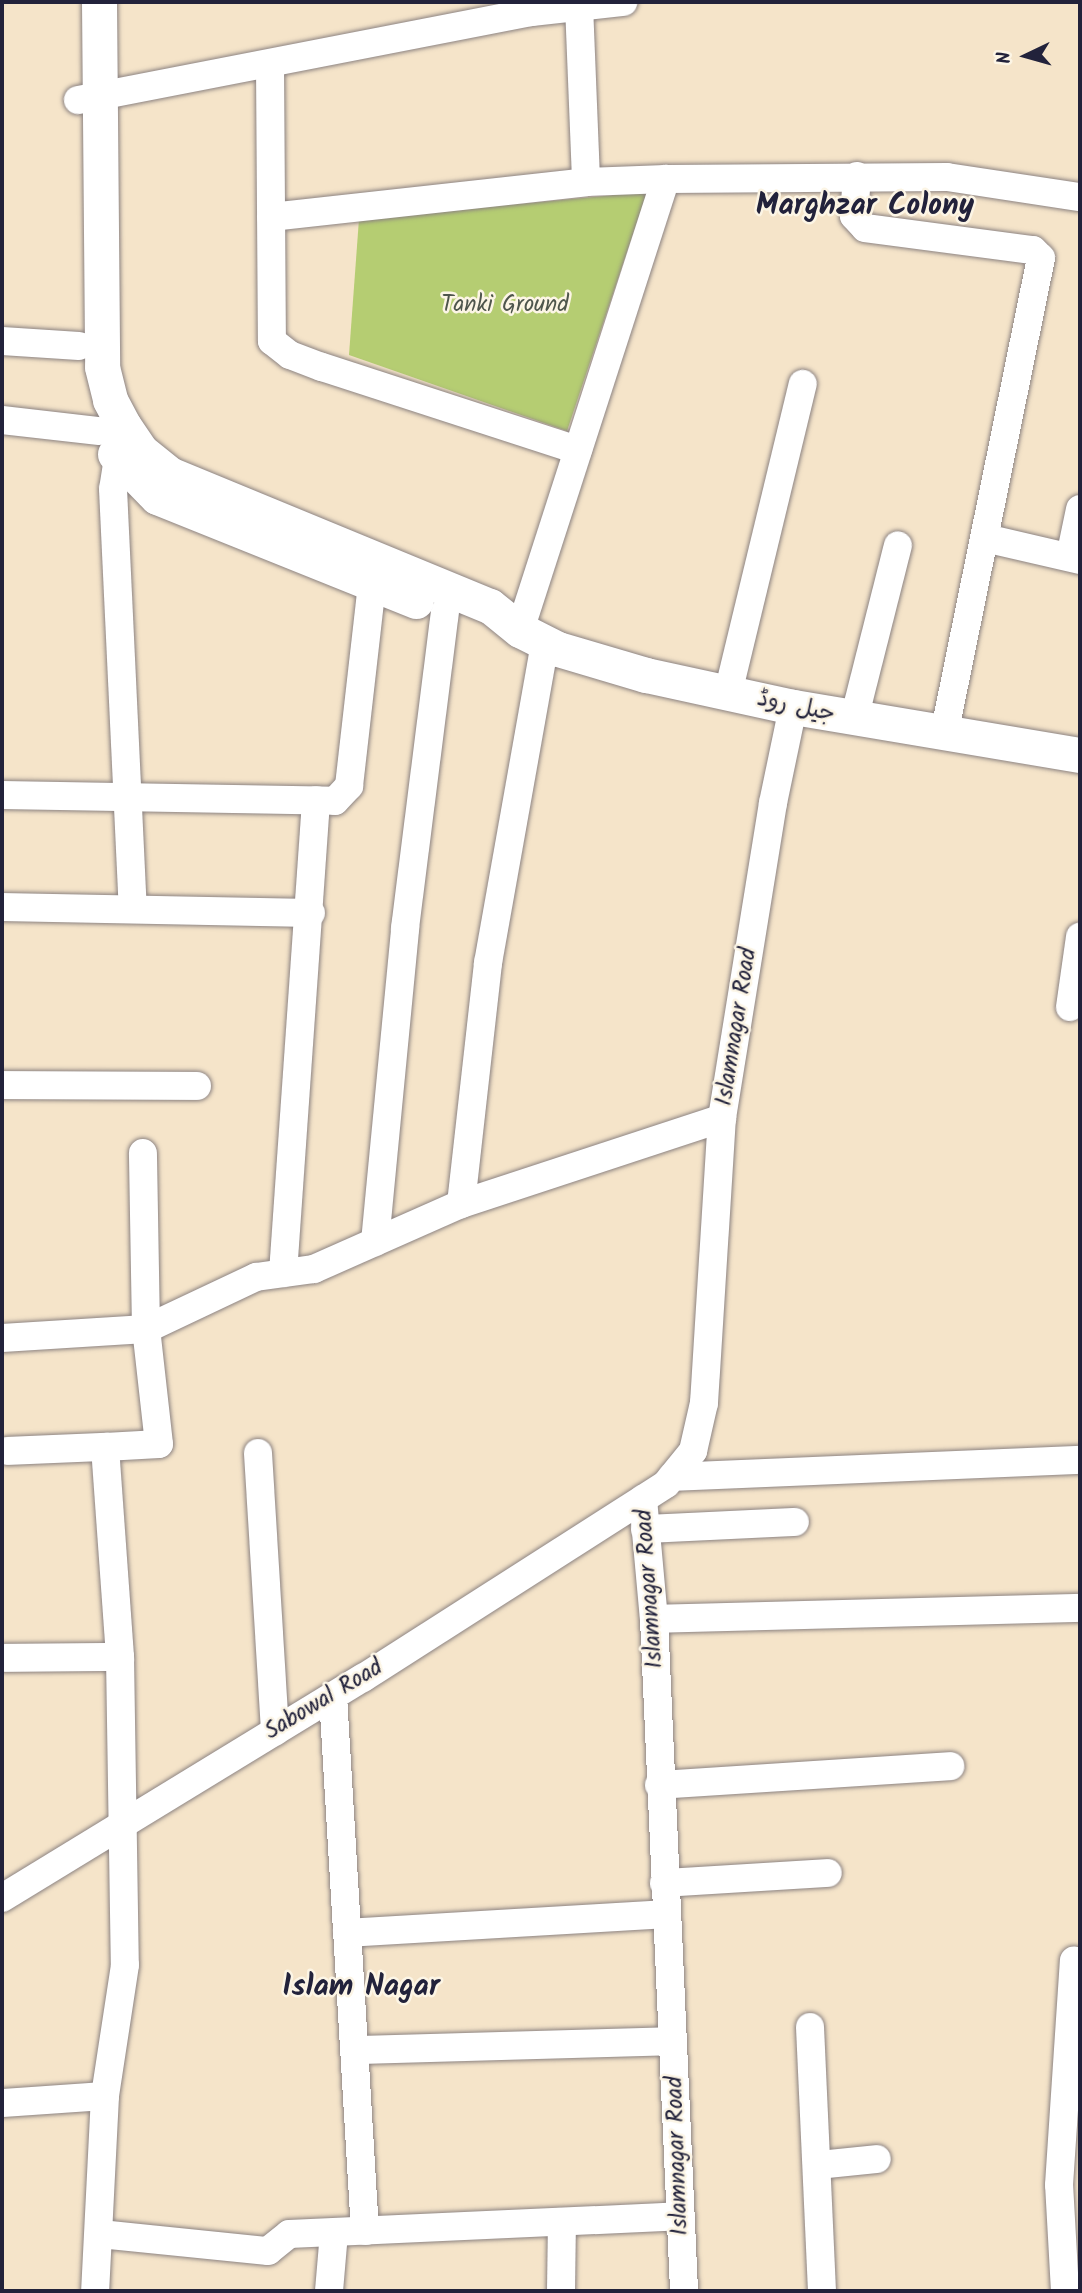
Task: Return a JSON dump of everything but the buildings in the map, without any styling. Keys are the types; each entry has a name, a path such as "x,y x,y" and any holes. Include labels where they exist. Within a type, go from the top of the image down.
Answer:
{"main road":[{"path":"80,2 88,99 102,367 110,400 112,438"},
{"path":"99,2 88,99 80,383 112,438 157,497 478,625 532,636"},
{"path":"112,438 141,451 170,474 490,606 532,636"},
{"name":"جیل روڈ","path":"532,636 646,675 728,693 944,735 1080,755"}],"street":[{"path":"88,99 579,5 623,2"},
{"path":"579,5 586,182"},
{"path":"270,66 272,341 290,355 578,450"},
{"path":"857,176 854,216 865,228 1033,250 1041,258 944,735"},
{"path":"271,217 586,182 666,179 947,177 1080,197"},
{"path":"461,1204 488,964 532,636 578,450 666,179"},
{"path":"2,341 79,346"},
{"path":"728,693 803,384"},
{"path":"2,420 112,438 133,909"},
{"path":"985,538 1075,559 1080,509"},
{"path":"855,719 898,545"},
{"path":"2,794 335,801 349,786 373,584"},
{"path":"375,1242 405,928 444,612"},
{"name":"Islamnagar Road","path":"684,2291 659,1785 654,1619 643,1499 672,1477 693,1451 704,1403 722,1118 773,803 793,707"},
{"path":"283,1273 311,913 316,800"},
{"path":"2,906 311,913"},
{"path":"1070,1007 1080,937"},
{"path":"2,1085 197,1086"},
{"path":"2,1338 146,1329 256,1277 314,1269 461,1204 722,1118"},
{"path":"8,1451 159,1444 146,1329 143,1153"},
{"path":"95,2291 105,2096 125,1965 120,1657 105,1447"},
{"path":"258,1453 275,1731"},
{"path":"672,1477 1080,1460"},
{"name":"Sabowal Road","path":"2,1898 122,1822 333,1696 643,1499"},
{"path":"645,1529 795,1522"},
{"path":"654,1619 1080,1608"},
{"path":"5,1658 120,1657"},
{"path":"333,1696 365,2231"},
{"path":"659,1785 950,1766"},
{"path":"664,1882 828,1873"},
{"path":"347,1933 666,1914"},
{"path":"1065,2291 1059,2185 1074,1959"},
{"path":"810,2027 819,2165 822,2291"},
{"path":"356,2050 673,2041"},
{"path":"2,2103 105,2096"},
{"path":"819,2165 877,2159"},
{"path":"100,2234 268,2251 289,2234 680,2216"},
{"path":"561,2291 562,2221"},
{"path":"329,2291 334,2233"}],"green space":[{"name":"Tanki Ground","path":"647,192 567,431 349,355 359,219"}],"district":[{"name":"Marghzar Colony","path":"865,206"},
{"name":"Islam Nagar","path":"361,1987"}]}
